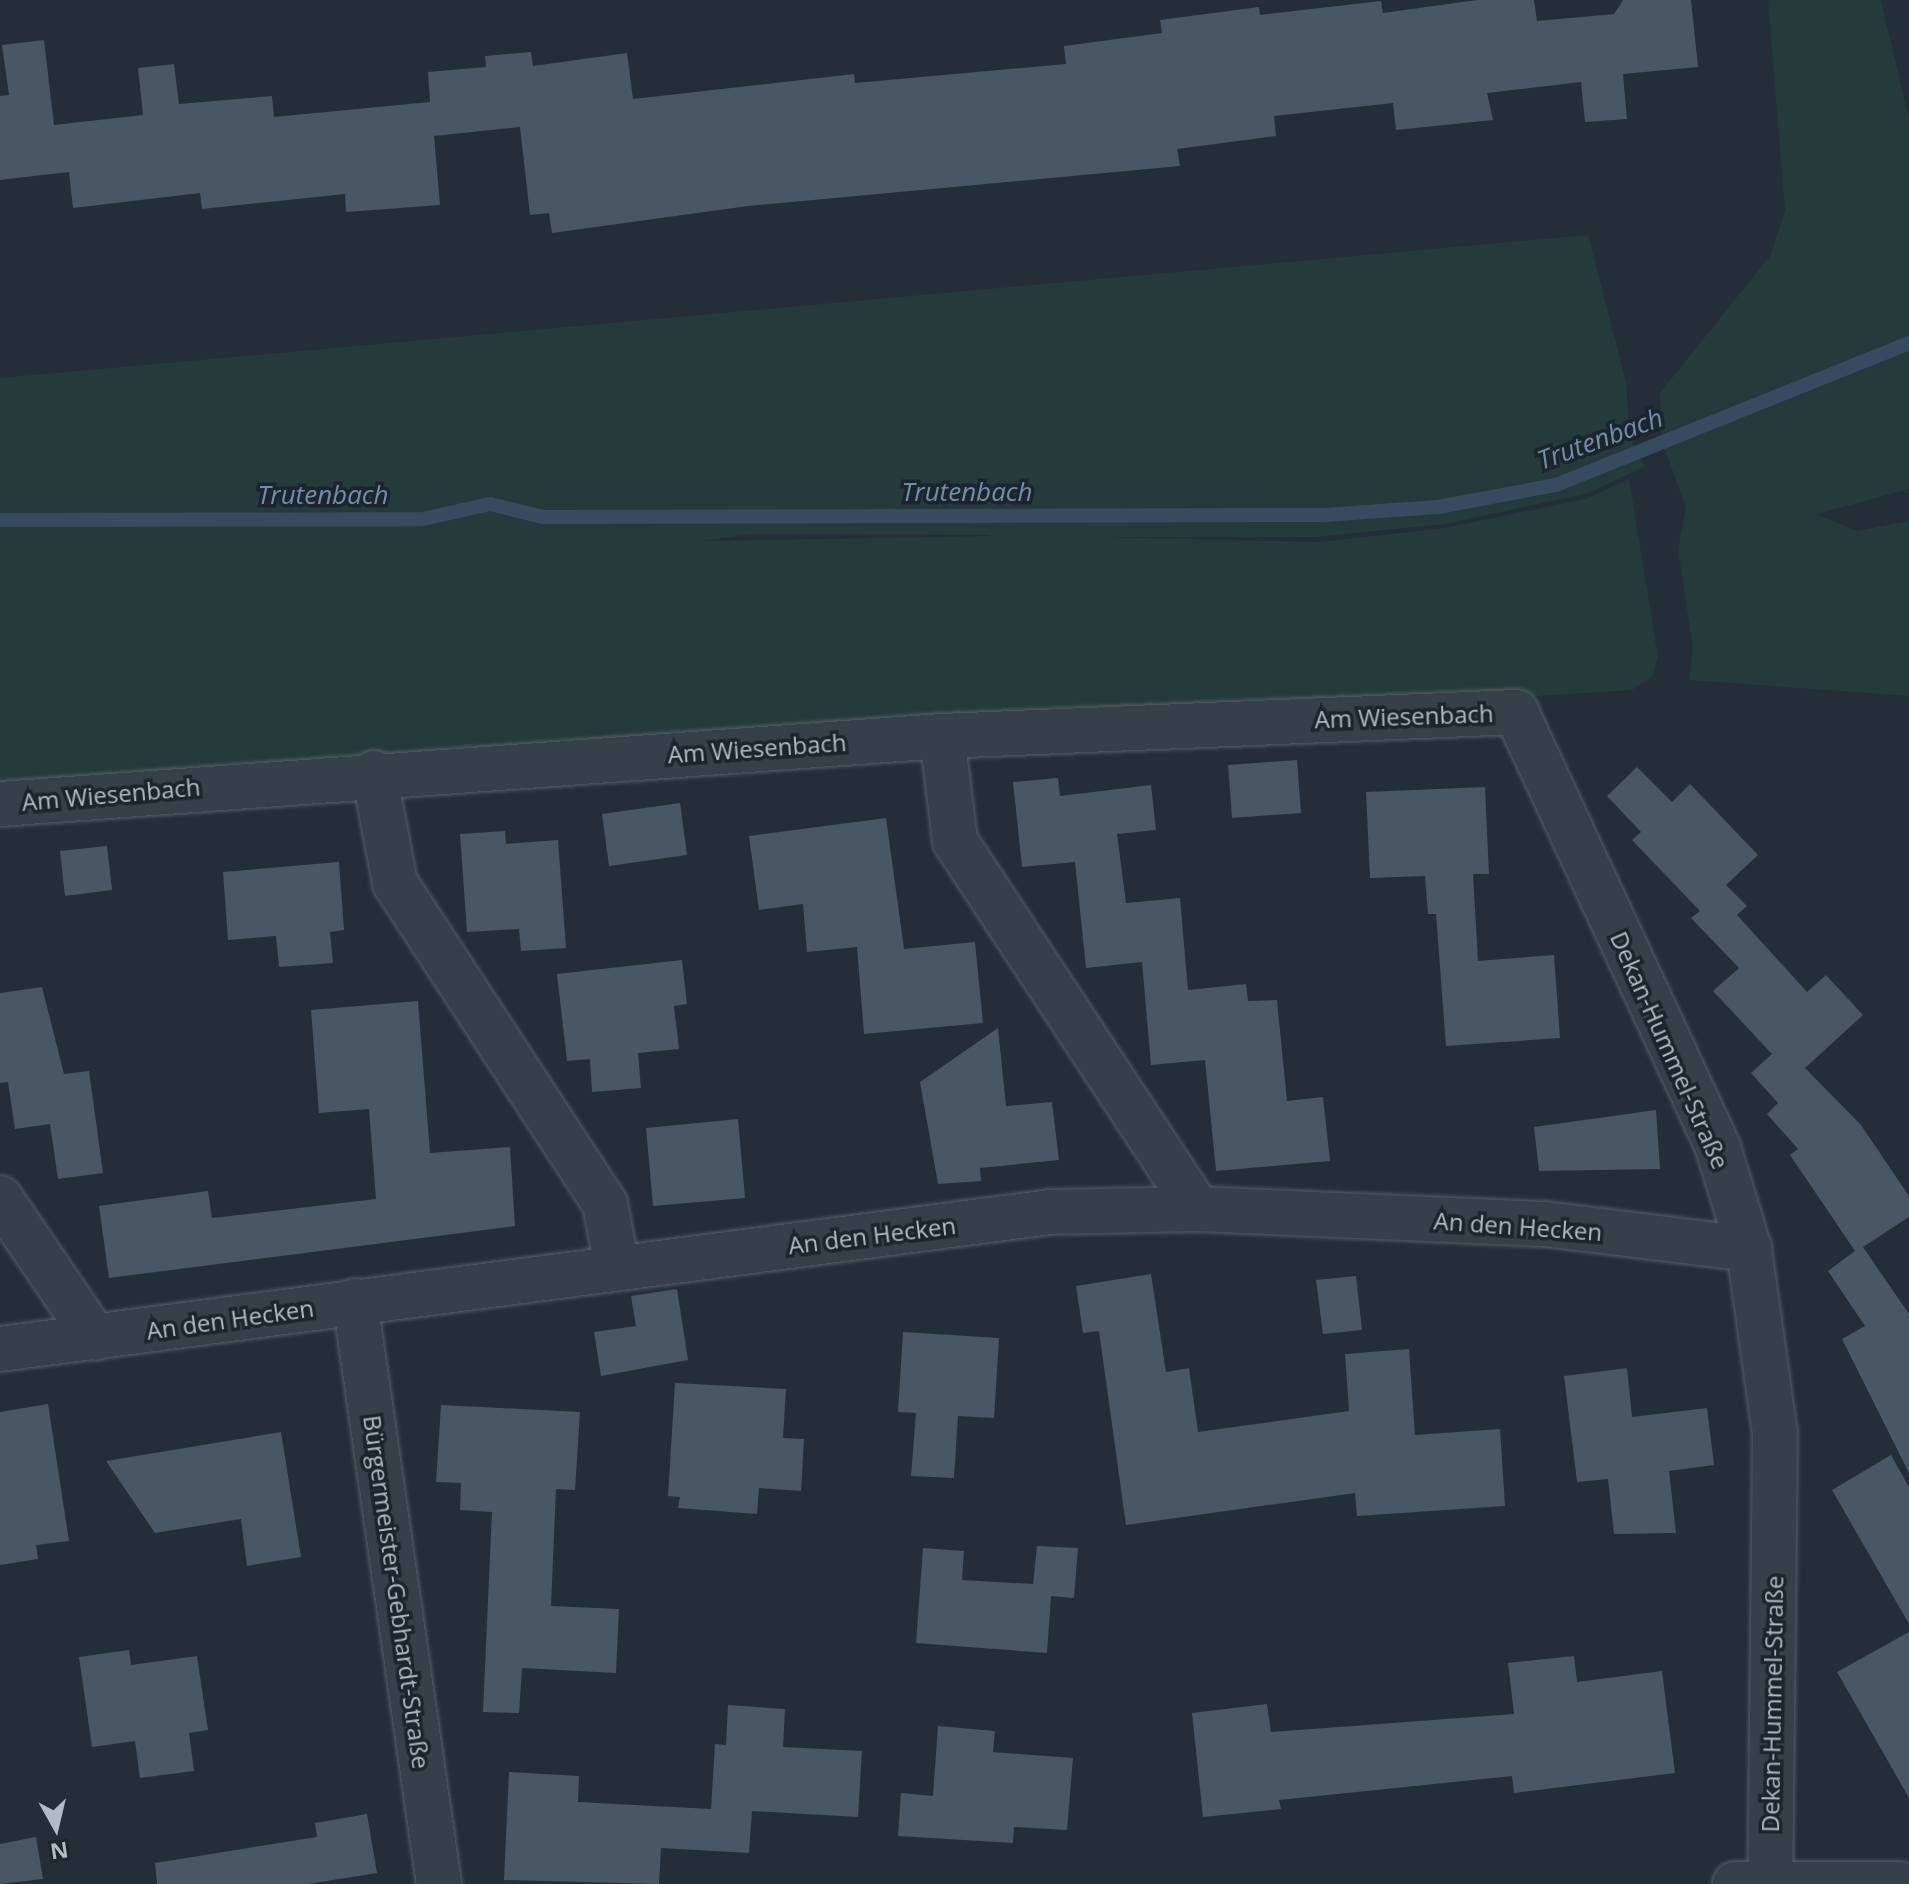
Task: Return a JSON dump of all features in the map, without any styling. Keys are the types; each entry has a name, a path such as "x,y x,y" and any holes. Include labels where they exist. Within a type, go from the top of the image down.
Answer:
{"street":[{"name":"Am Wiesenbach","path":"0,804 374,773 942,736 1516,712"},
{"name":"Dekan-Hummel-Straße","path":"1516,712 1718,1148 1749,1249 1775,1433 1759,1884"},
{"path":"942,736 955,841 1198,1209"},
{"path":"374,773 395,883 605,1204 617,1267"},
{"path":"0,1198 95,1338"},
{"name":"An den Hecken","path":"0,1349 1050,1212 1198,1209 1545,1224 1749,1249"},
{"name":"Bürgermeister-Gebhardt-Straße","path":"355,1301 439,1884"},
{"path":"1759,1884 1900,1884"}],"green space":[{"path":"1768,0 1881,0 1909,119 1909,489 1817,514 1856,531 1909,521 1909,696 1689,680 1693,648 1678,550 1686,508 1662,441 1660,393 1770,256 1785,211"},
{"path":"1588,235 1626,382 1630,437 1645,466 1589,493 1445,524 1315,537 1103,537 1319,542 1445,528 1586,499 1629,479 1658,657 1652,676 1632,690 0,794 0,378","holes":["752,534 990,536 702,541"]}],"building":[{"path":"1477,0 1534,0 1537,21 1614,14 1623,0 1691,0 1698,67 1623,74 1627,119 1585,122 1581,82 1487,93 1493,120 1396,130 1393,103 1274,116 1276,136 1177,149 1180,166 748,206 552,233 549,213 530,215 520,127 434,136 440,205 346,212 345,194 202,209 200,193 73,208 69,172 0,180 0,96 9,95 2,45 44,40 54,125 143,115 138,68 174,64 179,104 272,96 274,117 430,102 428,72 486,67 485,56 531,52 533,66 627,53 633,99 854,74 855,83 1066,64 1064,46 1162,33 1160,20 1259,7 1260,15 1381,1 1383,13"},
{"path":"1297,760 1301,813 1232,818 1228,765"},
{"path":"1637,767 1672,802 1690,784 1758,855 1726,885 1747,906 1737,915 1807,992 1826,975 1863,1015 1805,1068 1861,1125 1909,1196 1909,1217 1863,1247 1909,1314 1909,1473 1842,1339 1865,1326 1828,1271 1855,1251 1790,1155 1798,1149 1767,1114 1778,1103 1751,1073 1772,1054 1713,991 1739,968 1691,918 1700,911 1632,840 1641,832 1607,796"},
{"path":"1058,778 1060,796 1151,785 1156,830 1117,834 1126,903 1180,898 1188,990 1246,984 1248,1001 1277,1000 1287,1101 1323,1097 1330,1161 1216,1171 1205,1060 1151,1065 1142,962 1086,968 1075,862 1022,867 1013,782"},
{"path":"1485,787 1489,874 1473,874 1478,961 1554,955 1560,1038 1446,1046 1436,914 1428,914 1425,876 1370,878 1366,792"},
{"path":"680,803 687,855 609,866 602,814"},
{"path":"886,818 904,949 975,942 983,1023 864,1034 857,947 807,952 803,904 759,910 749,836"},
{"path":"505,831 506,844 558,840 566,948 521,951 519,929 467,932 460,834"},
{"path":"107,846 112,890 65,896 60,851"},
{"path":"339,862 344,930 330,932 333,963 279,967 276,936 228,940 223,872"},
{"path":"682,960 687,1004 674,1006 679,1049 638,1053 641,1088 592,1092 590,1059 567,1061 557,974"},
{"path":"42,987 64,1074 89,1071 103,1173 58,1179 50,1124 15,1129 8,1082 0,1083 0,993"},
{"path":"418,1001 430,1153 510,1147 515,1226 109,1278 99,1206 208,1191 212,1218 376,1199 369,1109 319,1113 311,1010"},
{"path":"998,1028 1006,1106 1052,1102 1059,1160 980,1168 981,1181 938,1184 920,1082"},
{"path":"1656,1110 1660,1169 1539,1171 1534,1127"},
{"path":"738,1119 745,1198 653,1206 646,1128"},
{"path":"1151,1274 1166,1372 1189,1368 1198,1432 1349,1411 1345,1354 1409,1349 1415,1435 1500,1429 1505,1506 1357,1516 1355,1493 1126,1525 1099,1331 1083,1333 1076,1286"},
{"path":"1356,1276 1362,1330 1323,1334 1316,1280"},
{"path":"677,1289 688,1360 601,1376 594,1332 636,1326 631,1296"},
{"path":"903,1332 999,1338 994,1418 958,1416 954,1478 911,1476 916,1413 898,1412"},
{"path":"1627,1368 1632,1417 1707,1408 1714,1465 1669,1471 1676,1533 1614,1534 1608,1479 1577,1482 1564,1376"},
{"path":"675,1383 786,1389 783,1438 804,1439 801,1491 759,1488 757,1514 678,1508 680,1497 668,1496"},
{"path":"48,1404 69,1541 36,1545 38,1559 0,1565 0,1412"},
{"path":"441,1405 580,1412 575,1490 556,1489 551,1606 619,1609 616,1673 522,1668 519,1713 483,1712 492,1512 460,1510 461,1483 436,1482"},
{"path":"281,1432 301,1557 247,1566 241,1519 155,1533 106,1461"},
{"path":"1891,1455 1909,1487 1909,1624 1832,1490"},
{"path":"1037,1546 1078,1548 1074,1598 1051,1596 1047,1653 916,1643 923,1548 964,1551 962,1580 1033,1584"},
{"path":"1909,1632 1909,1798 1837,1672"},
{"path":"129,1650 131,1665 197,1656 208,1730 189,1733 194,1771 140,1778 135,1741 92,1747 79,1657"},
{"path":"1574,1656 1577,1682 1662,1671 1675,1773 1514,1793 1512,1776 1279,1800 1281,1809 1203,1817 1192,1713 1267,1704 1271,1732 1514,1714 1508,1663"},
{"path":"728,1705 785,1709 783,1747 862,1751 858,1817 752,1811 749,1853 661,1848 659,1884 504,1880 509,1772 579,1776 578,1802 711,1809 715,1744 726,1745"},
{"path":"938,1726 995,1731 993,1752 1073,1758 1067,1830 1014,1827 1013,1843 898,1836 901,1793 933,1796"},
{"path":"367,1814 377,1873 308,1884 157,1884 155,1863 317,1837 315,1823"},
{"path":"36,1837 43,1879 0,1884 0,1844"}],"waterway":[{"name":"Trutenbach","path":"0,520 423,519 490,504 543,517 1324,515 1438,507 1556,485 1909,343"}]}
